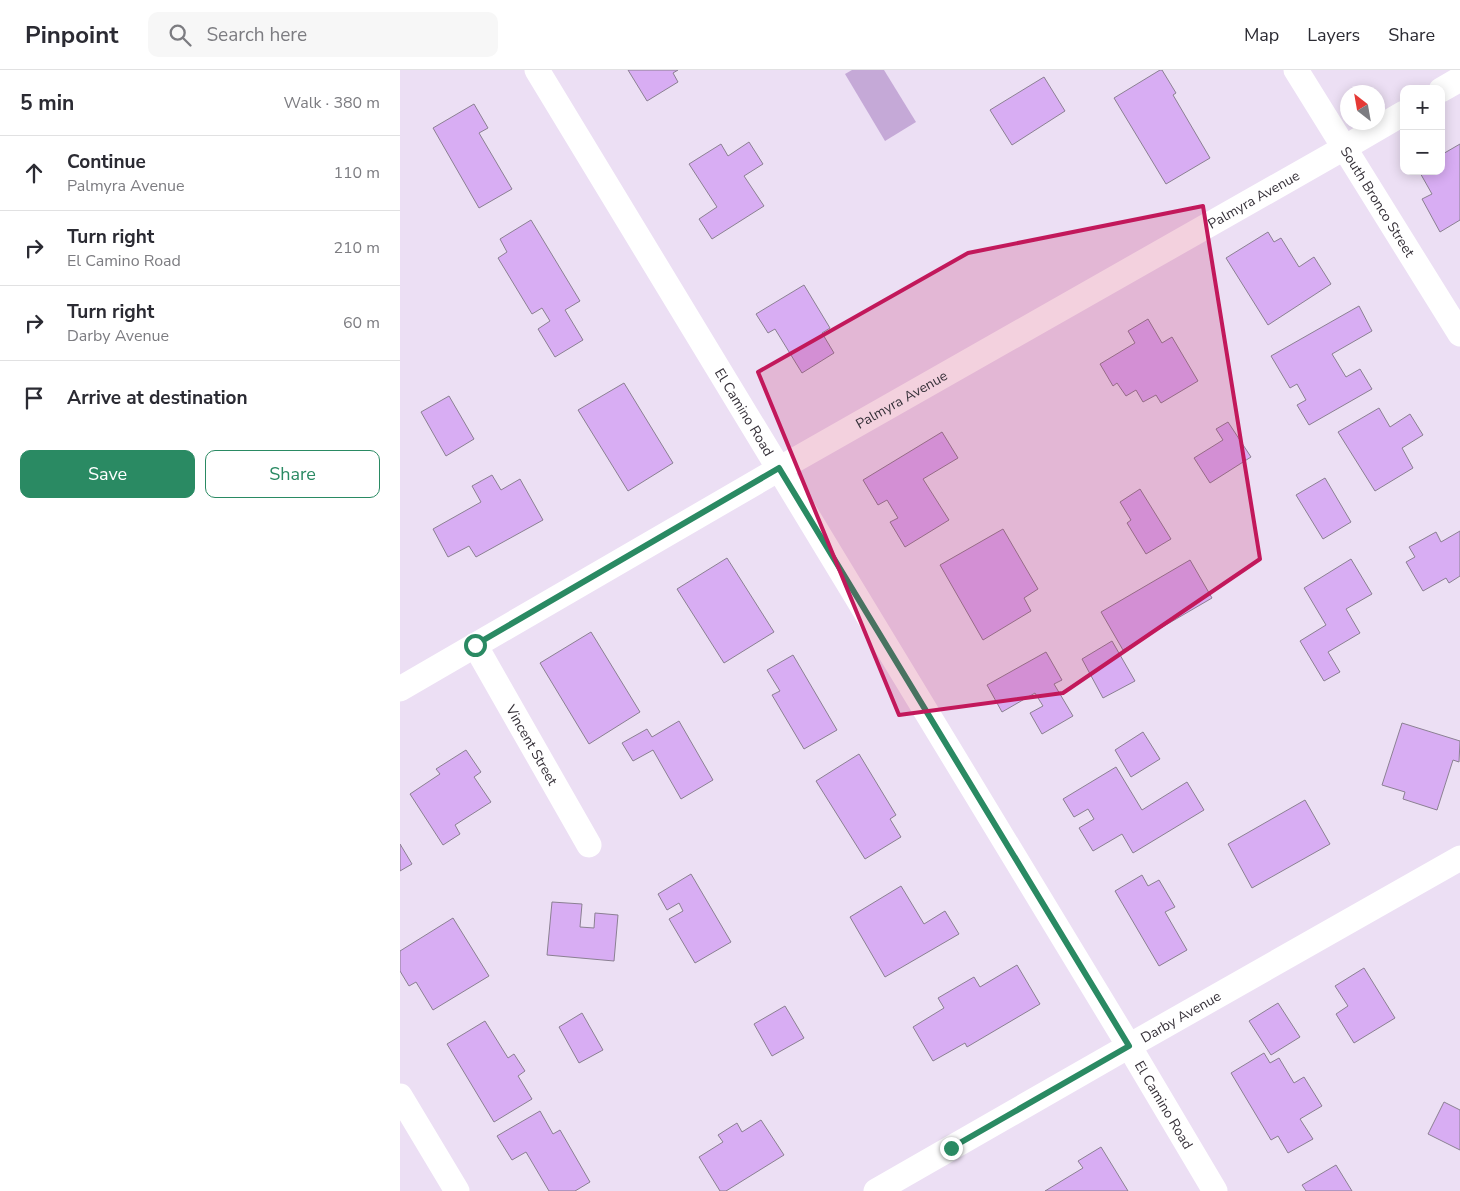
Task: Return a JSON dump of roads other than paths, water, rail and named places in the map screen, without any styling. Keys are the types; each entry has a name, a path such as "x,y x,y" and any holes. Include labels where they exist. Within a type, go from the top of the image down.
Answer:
{"street":[{"name":"El Camino Road","path":"537,70 1215,1191"},
{"name":"South Bronco Street","path":"1296,70 1460,334"},
{"path":"1445,88 1460,79"},
{"name":"Palmyra Avenue","path":"400,689 779,468 1400,115"},
{"name":"Vincent Street","path":"475,645 589,845"},
{"name":"Darby Avenue","path":"876,1191 1460,858"},
{"path":"400,1096 457,1191"}]}
